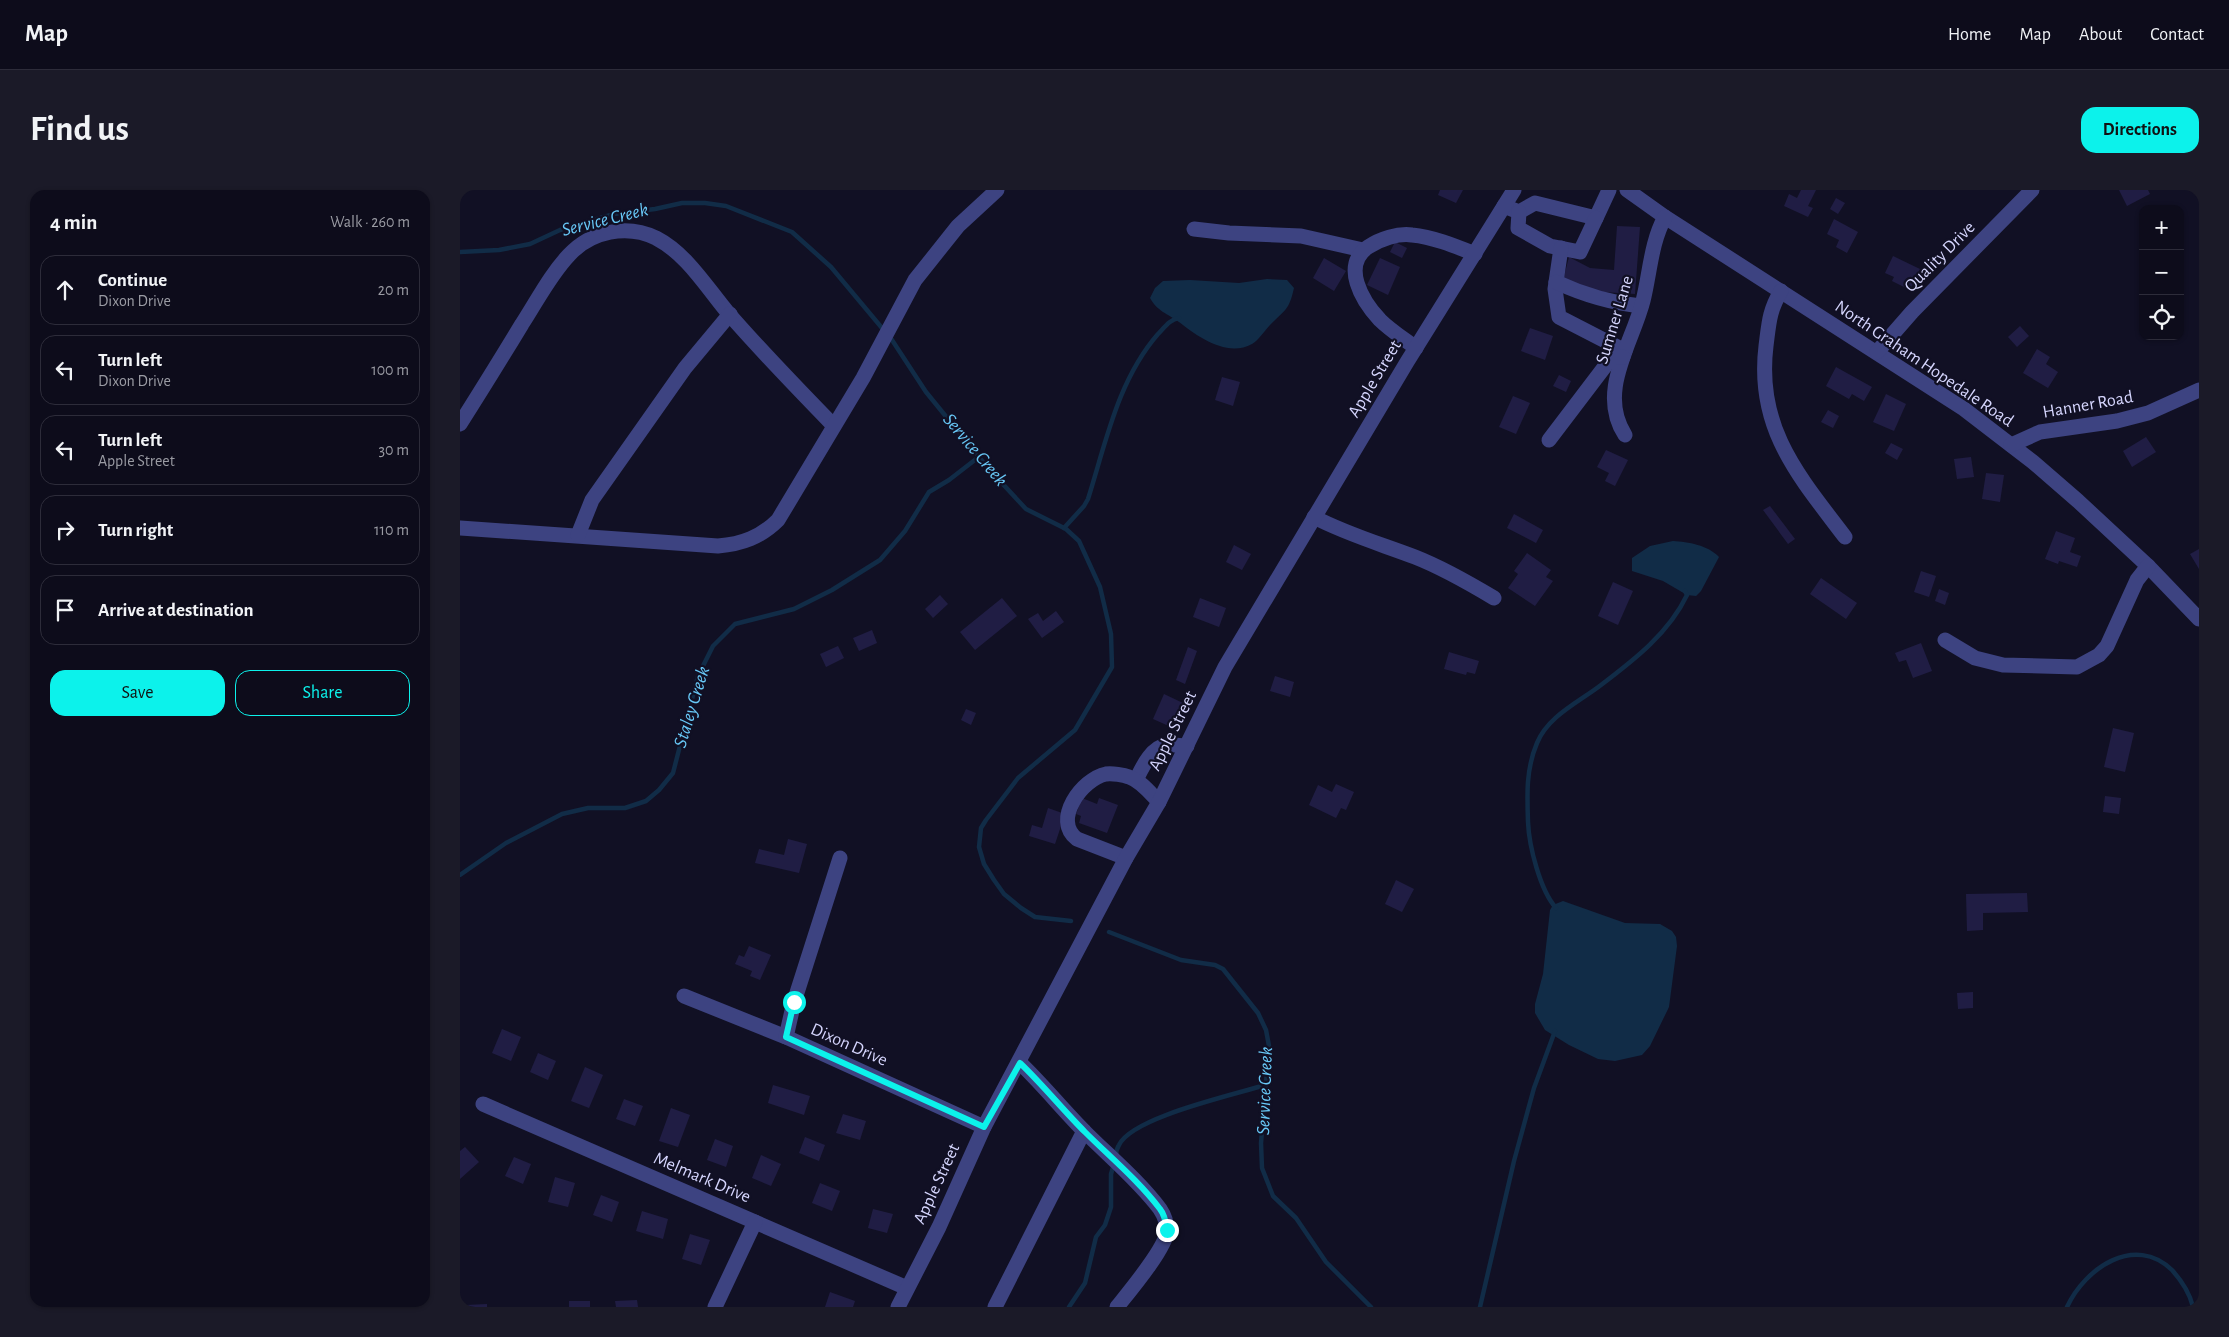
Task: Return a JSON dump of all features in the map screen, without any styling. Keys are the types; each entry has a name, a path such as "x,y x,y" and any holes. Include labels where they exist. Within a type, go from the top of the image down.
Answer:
{"street":[{"path":"460,528 718,546 734,545 751,539 778,520 833,425 863,378 915,280 958,226 997,190"},
{"name":"Apple Street","path":"898,1307 939,1226 984,1127 1020,1063 1126,858 1159,802 1225,668 1416,348 1514,190"},
{"path":"1520,212 1518,228 1550,246 1580,252 1609,190"},
{"name":"North Graham Hopedale Road","path":"1627,190 1664,216 1964,409 2011,445 2078,501 2197,613"},
{"name":"Quality Drive","path":"1877,352 1912,312 2032,190"},
{"path":"1520,212 1535,203 1596,218"},
{"path":"1504,206 1520,212"},
{"name":"Sumner Lane","path":"1625,435 1615,414 1614,401 1617,375 1641,306 1658,229 1664,216"},
{"path":"1194,229 1214,232 1301,236 1363,250"},
{"path":"460,424 544,288 569,255 580,244 594,237 609,232 625,231 655,238 667,245 687,262 730,314 833,425"},
{"path":"1416,348 1380,320 1363,296 1356,283 1356,259 1363,250 1375,242 1394,236 1412,234 1475,254"},
{"path":"1561,248 1556,282 1559,317 1624,354"},
{"path":"1556,282 1586,296 1641,306"},
{"path":"1781,291 1773,305 1768,320 1766,336 1764,387 1768,410 1787,456 1844,537"},
{"path":"578,535 592,500 685,368 730,314"},
{"path":"1549,440 1606,365 1615,356 1624,354"},
{"name":"Hanner Road","path":"2011,445 2040,432 2117,421 2148,413 2199,390"},
{"path":"1314,518 1337,529 1417,558 1454,575 1494,598"},
{"path":"1945,640 1975,658 2003,665 2077,667 2094,659 2107,646 2137,580 2148,566"},
{"path":"1136,780 1146,762 1161,747 1166,744 1187,746"},
{"path":"1126,858 1077,839 1072,835 1068,819 1075,796 1093,780 1106,774 1127,776 1136,780 1159,802"},
{"name":"Dixon Drive","path":"840,858 794,1002 786,1037 984,1127"},
{"path":"684,996 786,1037"},
{"path":"1020,1063 1084,1131 1131,1176 1161,1210 1165,1220 1167,1230 1162,1246 1117,1307"},
{"name":"Melmark Drive","path":"482,1104 907,1288"},
{"path":"995,1307 1084,1131"},
{"path":"715,1307 755,1222"}],"water":[{"path":"1267,279 1287,280 1294,288 1290,301 1283,312 1257,340 1242,348 1223,347 1203,339 1160,309 1150,298 1155,288 1163,281 1190,280 1239,283"},
{"path":"1673,541 1704,547 1719,557 1701,591 1696,596 1687,595 1663,581 1632,571 1632,558 1650,546"},
{"path":"1563,901 1625,923 1660,924 1672,931 1676,937 1677,946 1669,1007 1650,1046 1642,1055 1615,1061 1598,1059 1569,1045 1545,1030 1535,1013 1535,1004 1543,974 1550,910 1553,905"}],"building":[{"path":"1440,190 1463,190 1456,203 1438,195"},
{"path":"1801,190 1816,190 1808,206 1813,208 1808,217 1784,206 1789,194 1797,198"},
{"path":"2119,190 2148,190 2150,194 2127,206"},
{"path":"1836,198 1845,203 1838,214 1830,209"},
{"path":"1834,219 1858,232 1847,253 1836,247 1839,240 1827,234"},
{"path":"1617,226 1640,227 1635,294 1587,291 1563,280 1569,257 1590,268 1614,270"},
{"path":"1395,242 1407,248 1402,258 1390,252"},
{"path":"1893,256 1920,269 1910,290 1892,281 1894,277 1885,273"},
{"path":"1324,258 1346,271 1334,291 1313,278"},
{"path":"1380,258 1400,267 1388,295 1367,285"},
{"path":"2020,326 2029,336 2017,347 2008,337"},
{"path":"1530,328 1553,336 1545,360 1521,351"},
{"path":"2037,349 2050,357 2046,364 2058,372 2048,388 2023,373"},
{"path":"1836,367 1872,387 1864,401 1852,394 1849,399 1826,386"},
{"path":"1559,375 1571,381 1566,392 1553,386"},
{"path":"1222,377 1240,382 1233,406 1215,400"},
{"path":"1886,394 1906,404 1894,431 1873,422"},
{"path":"1513,396 1530,403 1516,434 1499,427"},
{"path":"1828,410 1839,416 1833,428 1821,422"},
{"path":"2146,437 2156,452 2132,467 2123,451"},
{"path":"1891,443 1903,449 1897,460 1885,453"},
{"path":"1606,450 1628,460 1615,486 1605,481 1609,473 1597,467"},
{"path":"1971,457 1974,477 1957,479 1954,459"},
{"path":"1986,473 2004,475 2000,502 1982,499"},
{"path":"1770,506 1795,539 1788,544 1763,510"},
{"path":"1514,514 1543,530 1536,543 1507,528"},
{"path":"2056,531 2075,538 2070,552 2081,556 2077,567 2059,561 2058,564 2045,559"},
{"path":"1234,545 1251,554 1242,570 1226,562"},
{"path":"2199,549 2199,569 2190,554"},
{"path":"1527,553 1551,570 1546,577 1553,581 1535,606 1508,588 1518,574 1514,571"},
{"path":"1921,571 1936,576 1929,597 1914,592"},
{"path":"1821,578 1857,603 1846,619 1810,594"},
{"path":"1613,582 1633,591 1618,625 1598,616"},
{"path":"1939,589 1949,593 1945,605 1935,601"},
{"path":"940,595 948,604 933,618 925,609"},
{"path":"1002,598 1017,616 975,650 960,632"},
{"path":"1200,598 1226,608 1219,627 1193,617"},
{"path":"1056,611 1064,622 1042,638 1028,619 1038,613 1043,621"},
{"path":"872,630 877,643 859,651 853,638"},
{"path":"1921,643 1932,671 1913,678 1906,660 1899,662 1895,653"},
{"path":"838,646 844,658 826,667 820,654"},
{"path":"1188,647 1197,651 1185,684 1176,680"},
{"path":"1449,652 1479,661 1475,674 1467,672 1466,675 1444,669"},
{"path":"1275,676 1294,682 1290,697 1270,691"},
{"path":"1164,694 1183,703 1171,727 1153,719"},
{"path":"966,709 976,713 971,725 961,720"},
{"path":"2113,728 2134,733 2125,772 2104,767"},
{"path":"1336,784 1354,792 1346,810 1341,808 1336,818 1309,805 1318,785 1332,792"},
{"path":"2105,796 2121,798 2119,814 2103,812"},
{"path":"1082,798 1097,804 1099,798 1118,805 1107,833 1079,823 1081,816 1076,814"},
{"path":"1048,808 1065,814 1055,844 1029,836 1032,825 1042,828"},
{"path":"788,839 807,844 799,873 755,863 759,849 784,855"},
{"path":"1396,880 1414,889 1402,912 1385,904"},
{"path":"2027,893 2028,912 1983,913 1983,930 1967,931 1966,894"},
{"path":"749,946 771,955 760,980 750,976 752,971 735,964 739,955 744,957"},
{"path":"1973,992 1973,1008 1958,1009 1957,993"},
{"path":"502,1029 521,1037 511,1061 492,1053"},
{"path":"538,1053 556,1061 548,1080 530,1072"},
{"path":"585,1067 603,1075 589,1108 571,1101"},
{"path":"773,1085 810,1096 804,1115 768,1103"},
{"path":"624,1099 643,1106 635,1126 616,1119"},
{"path":"671,1108 690,1115 678,1147 659,1141"},
{"path":"843,1114 866,1121 860,1140 836,1133"},
{"path":"805,1137 825,1145 819,1161 799,1153"},
{"path":"715,1139 733,1146 726,1167 707,1160"},
{"path":"465,1147 479,1162 460,1179 460,1151"},
{"path":"761,1155 781,1164 771,1186 752,1178"},
{"path":"514,1157 531,1164 523,1184 505,1176"},
{"path":"555,1177 575,1183 568,1207 548,1202"},
{"path":"820,1183 840,1191 832,1211 812,1203"},
{"path":"601,1195 619,1202 612,1222 593,1215"},
{"path":"873,1209 893,1214 887,1233 868,1228"},
{"path":"642,1211 668,1219 663,1239 636,1231"},
{"path":"690,1234 710,1240 701,1265 682,1259"},
{"path":"830,1292 855,1301 853,1307 825,1307"},
{"path":"637,1300 638,1307 616,1307 615,1301"},
{"path":"569,1301 590,1301 590,1307 569,1307"},
{"path":"487,1304 487,1307 466,1307 466,1305"}],"waterway":[{"name":"Service Creek","path":"460,252 499,250 530,244 560,230 614,214 655,209 682,203 705,203 726,206 792,232 831,267 892,340 926,392 988,468 1026,509 1066,529 1079,541 1100,587 1111,634 1112,667 1075,730 1018,778 986,820 981,828 979,847 984,864 994,880 1004,894 1021,908 1035,917 1071,921"},
{"path":"1064,528 1088,499 1115,412 1133,371 1144,352 1158,334 1170,322 1179,318"},
{"name":"Staley Creek","path":"460,875 506,843 562,814 588,808 625,808 646,801 659,790 673,773 698,676 713,646 735,624 794,609 832,590 880,560 905,531 929,492 949,480 980,456"},
{"path":"1556,908 1540,879 1529,832 1528,782 1533,753 1537,743 1542,733 1556,717 1613,676 1661,634 1671,622 1687,595 1685,591"},
{"name":"Service Creek","path":"1109,932 1181,960 1215,965 1223,969 1258,1013 1266,1030 1269,1046 1261,1143 1262,1168 1273,1196 1296,1218 1326,1262 1371,1307"},
{"path":"1480,1307 1514,1161 1534,1088 1555,1031"},
{"path":"1116,1156 1118,1146 1128,1135 1143,1125 1185,1108 1265,1085"},
{"path":"1069,1307 1085,1283 1096,1237 1105,1225 1111,1207 1111,1174 1114,1164"},
{"name":"Service Creek","path":"2067,1307 2075,1293 2098,1269 2112,1260 2127,1256 2143,1255 2158,1260 2172,1270 2185,1287 2193,1307"}],"route":[{"path":"794,1002 786,1037 984,1127 1020,1063 1058,1100 1084,1131 1131,1176 1161,1210 1167,1230"}]}
